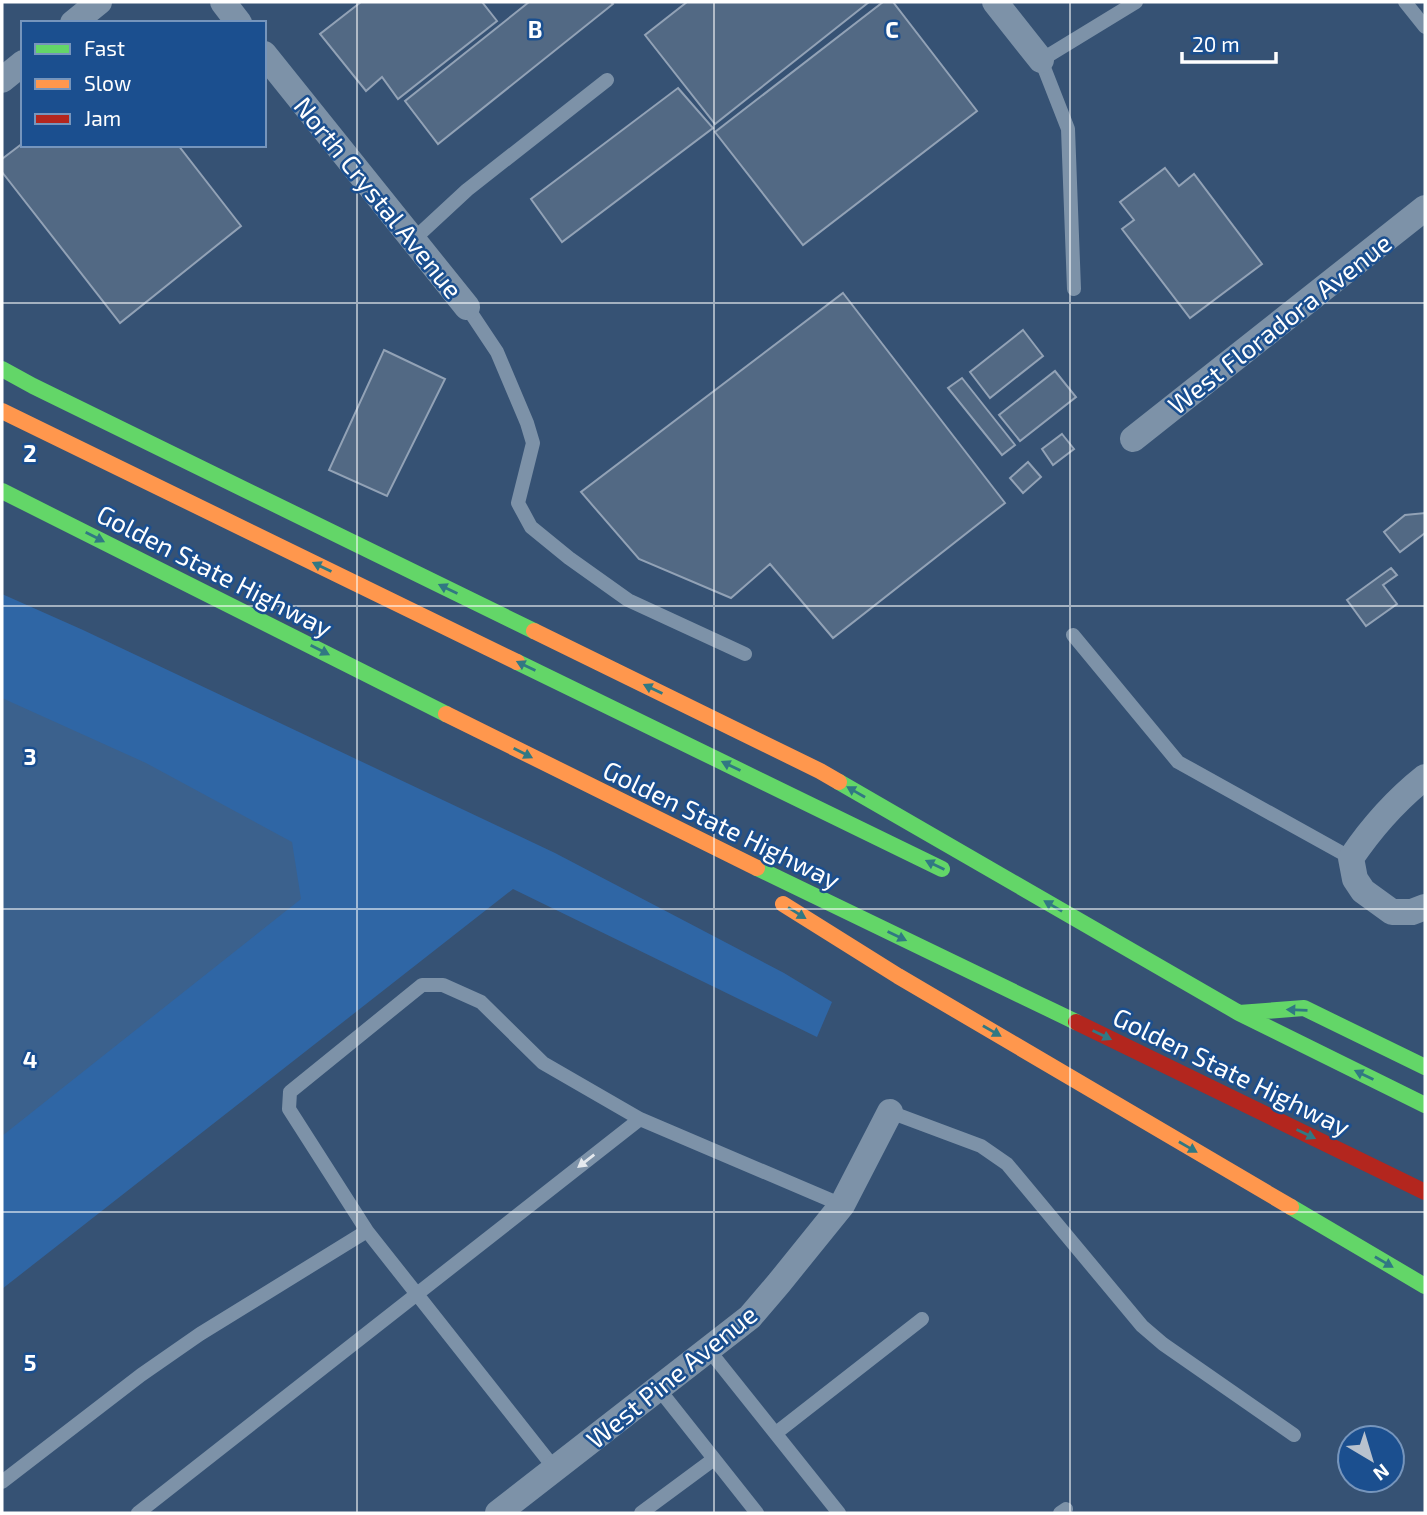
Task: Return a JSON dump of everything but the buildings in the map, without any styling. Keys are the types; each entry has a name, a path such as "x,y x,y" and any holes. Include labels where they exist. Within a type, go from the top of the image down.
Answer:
{"highway":[{"path":"2,369 820,771 1239,1013 1304,1008 1425,1067"},
{"name":"Golden State Highway","path":"2,411 951,873"},
{"name":"Golden State Highway","path":"2,493 34,506 615,799 1425,1192"},
{"path":"615,799 733,873"},
{"path":"768,895 898,976 1425,1286"},
{"name":"Golden State Highway","path":"1039,916 1425,1105"}],"street":[{"path":"75,21 99,2"},
{"path":"223,2 237,21"},
{"path":"995,2 1041,60"},
{"name":"North Crystal Avenue","path":"266,56 467,307"},
{"path":"2,80 21,65"},
{"name":"West Floradora Avenue","path":"1133,439 1425,208"},
{"path":"1425,777 1403,794 1369,832 1351,858 1355,879 1363,891 1392,912 1412,912 1425,907"},
{"name":"West Pine Avenue","path":"498,1513 750,1317 842,1205 890,1112"}],"lane":[{"path":"1074,289 1068,129 1041,60 1136,2"},
{"path":"1405,2 1425,27"},
{"path":"413,240 467,190 607,80"},
{"path":"467,307 497,352 533,443 518,503 531,527 628,600 745,654"},
{"path":"1073,635 1178,762 1351,858"},
{"path":"555,1469 367,1231 289,1109 290,1092 422,985 443,985 481,1002 543,1063 640,1119 842,1205"},
{"path":"890,1112 981,1146 1007,1164 1142,1326 1294,1435"},
{"path":"138,1513 640,1119"},
{"path":"2,1482 180,1348 367,1231"},
{"path":"776,1433 922,1319"},
{"path":"708,1349 839,1513"},
{"path":"658,1388 757,1513"},
{"path":"641,1513 714,1459"}],"shaded area":[{"path":"2,594 555,853 784,973 832,1002 817,1037 513,889 2,1289"},
{"path":"2,698 146,763 292,842 301,899 2,1136"}],"traffic: fast":[{"path":"2,369 534,631"},
{"path":"2,491 446,714"},
{"path":"517,662 942,869"},
{"path":"839,782 1239,1013 1304,1008 1425,1067"},
{"path":"757,868 1076,1022"},
{"path":"1239,1013 1425,1105"},
{"path":"1291,1207 1425,1286"}],"traffic: slow":[{"path":"2,411 517,662"},
{"path":"534,631 839,782"},
{"path":"446,714 757,868"},
{"path":"783,904 898,976 1291,1207"}],"traffic: jam":[{"path":"1076,1022 1425,1192"}]}
